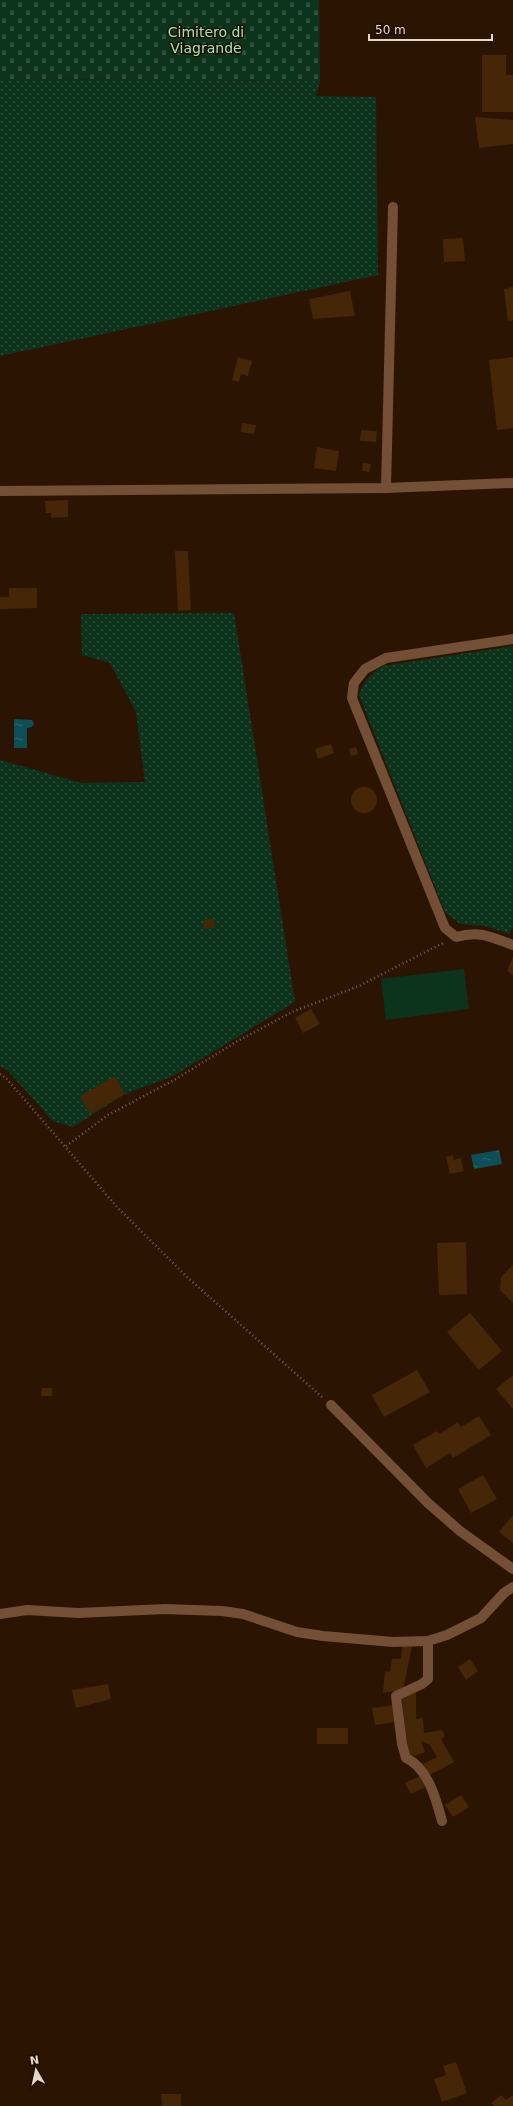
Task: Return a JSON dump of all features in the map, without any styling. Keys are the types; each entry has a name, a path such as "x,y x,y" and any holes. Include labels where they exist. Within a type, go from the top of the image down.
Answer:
{"street":[{"path":"386,488 393,207"},
{"path":"0,491 386,488 513,483"},
{"path":"513,639 386,658 366,669 354,682 352,698 445,928 456,937 469,933 484,934 513,945"},
{"path":"331,1405 428,1503 460,1531 513,1569"},
{"path":"0,1614 27,1610 78,1613 165,1609 222,1611 243,1614 297,1632 323,1636 393,1642 428,1641 447,1635 481,1618 504,1593 513,1587"},
{"path":"428,1641 428,1679 422,1684 396,1696 402,1744 406,1758 415,1762 422,1772 436,1798 442,1821"}],"path":[{"path":"66,1146 108,1115 176,1079 236,1042 292,1012 359,986 456,937"},
{"path":"0,1074 6,1078 66,1146 117,1207 187,1278 331,1405"}],"green space":[{"name":"Cimitero di Viagrande","path":"0,0 319,0 320,81 0,79"},
{"path":"0,79 320,81 316,96 376,97 378,275 0,356"},
{"path":"234,613 295,1002 173,1076 125,1094 73,1127 53,1121 7,1070 0,1066 0,760 81,783 145,782 136,712 110,663 82,655 81,614"},
{"path":"513,646 513,926 509,934 485,926 460,924 445,912 359,695 368,678 383,666"},
{"path":"464,969 469,1009 386,1020 381,979"}],"water":[{"path":"14,719 32,720 34,724 32,727 27,728 27,748 14,748"},
{"path":"499,1150 502,1164 474,1169 471,1155"}],"building":[{"path":"482,55 506,55 506,75 513,75 513,112 482,112"},
{"path":"475,117 513,120 513,144 479,148"},
{"path":"463,238 465,261 444,262 443,239"},
{"path":"513,287 513,320 508,321 504,289"},
{"path":"350,291 355,316 313,319 309,299"},
{"path":"238,357 252,361 248,376 241,374 239,382 232,380"},
{"path":"513,357 513,428 497,430 489,360"},
{"path":"242,423 256,425 254,434 241,432"},
{"path":"361,430 377,431 376,442 360,441"},
{"path":"317,447 339,451 336,471 314,468"},
{"path":"363,463 371,464 369,472 362,471"},
{"path":"68,500 68,517 51,518 51,513 46,513 45,501"},
{"path":"175,551 188,551 191,610 178,611"},
{"path":"9,588 37,588 37,608 0,609 0,597 9,597"},
{"path":"331,744 334,753 318,759 315,749"},
{"path":"356,747 358,754 351,756 349,749"},
{"path":"364,787 373,791 377,800 373,809 364,813 355,809 351,800 355,791"},
{"path":"214,919 215,928 204,929 203,920"},
{"path":"513,957 513,975 507,971"},
{"path":"311,1009 320,1024 303,1033 295,1018"},
{"path":"115,1076 125,1094 90,1114 80,1096"},
{"path":"453,1155 454,1160 461,1158 464,1171 450,1174 446,1157"},
{"path":"466,1242 467,1294 439,1295 437,1243"},
{"path":"513,1265 513,1303 500,1290 501,1277"},
{"path":"470,1313 502,1351 479,1370 447,1332"},
{"path":"417,1370 430,1392 384,1417 372,1395"},
{"path":"513,1375 513,1409 496,1389"},
{"path":"42,1388 52,1388 52,1396 41,1396"},
{"path":"479,1416 491,1435 453,1458 450,1453 426,1468 413,1445 437,1431 439,1434 458,1422 461,1427"},
{"path":"483,1475 497,1499 471,1513 458,1489"},
{"path":"513,1515 513,1543 499,1532"},
{"path":"412,1646 403,1690 383,1693 385,1671 390,1672 392,1659 401,1659 402,1647"},
{"path":"470,1659 478,1671 466,1680 458,1667"},
{"path":"108,1684 111,1699 76,1708 72,1690"},
{"path":"416,1692 416,1719 423,1718 424,1733 442,1730 445,1736 441,1739 454,1762 430,1775 423,1764 437,1757 430,1745 421,1741 425,1752 411,1757 406,1742 402,1698"},
{"path":"394,1705 396,1722 375,1725 372,1708"},
{"path":"317,1728 348,1728 348,1744 317,1744"},
{"path":"420,1776 425,1787 411,1794 405,1783"},
{"path":"461,1795 469,1807 453,1817 445,1805"},
{"path":"456,2062 467,2093 442,2102 434,2079 446,2075 443,2066"},
{"path":"161,2094 181,2094 181,2106 162,2106"},
{"path":"501,2095 506,2100 513,2095 513,2106 494,2106 491,2103"}]}
